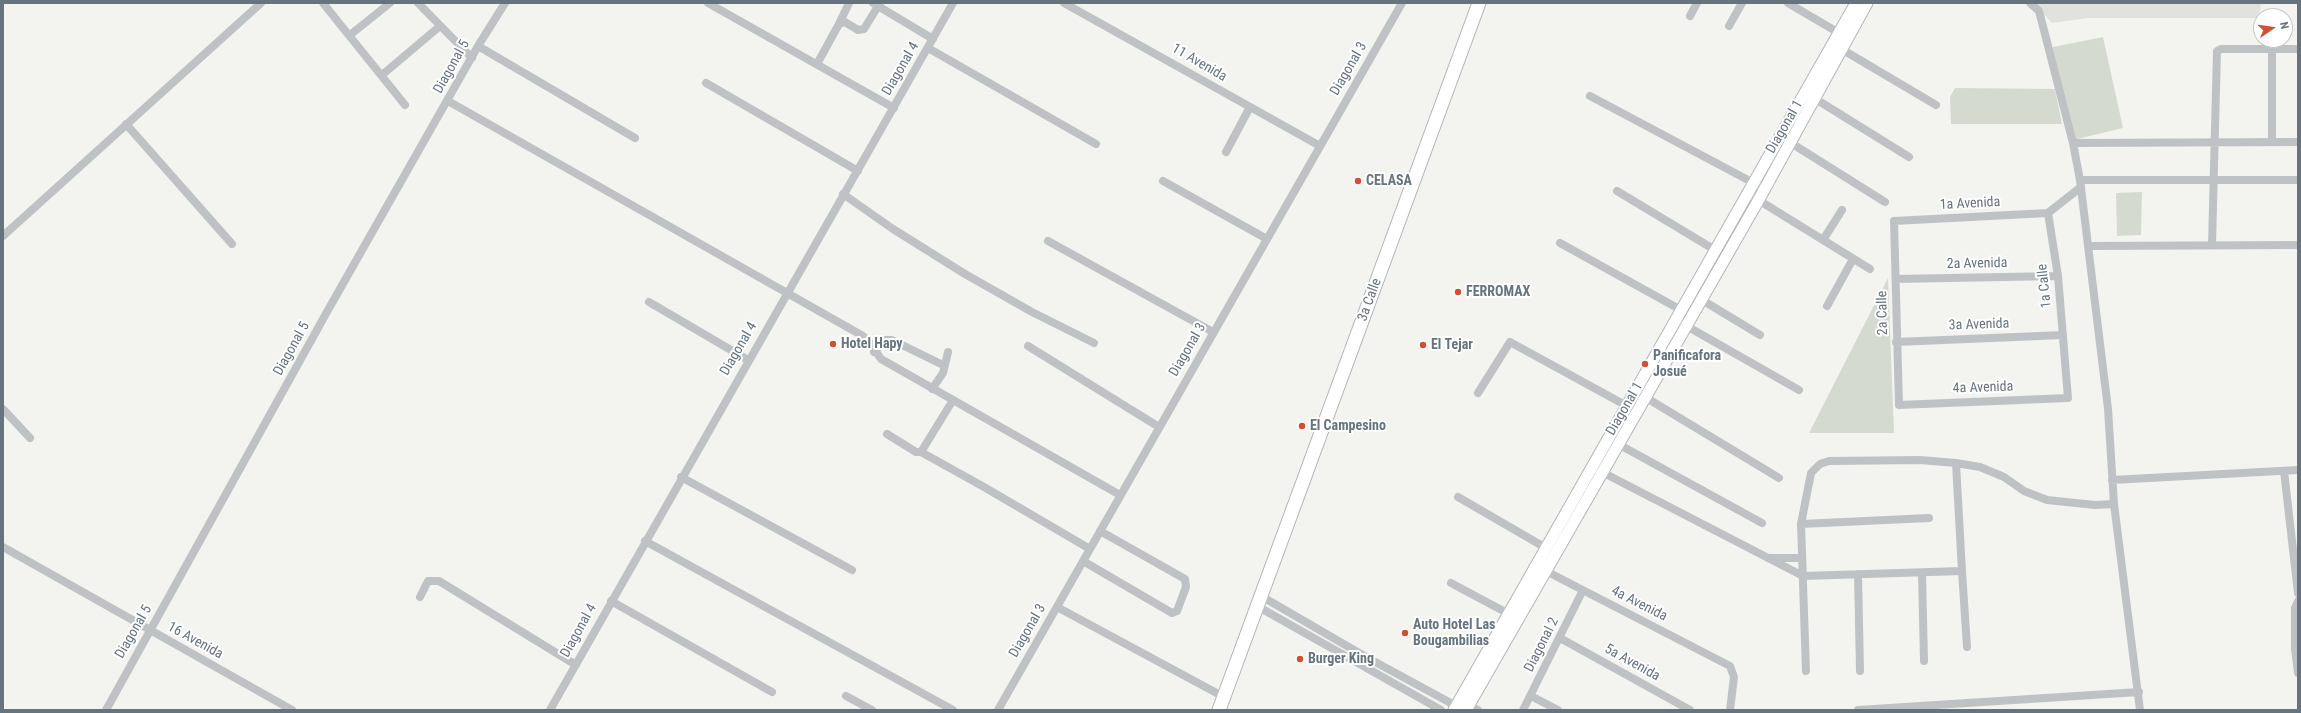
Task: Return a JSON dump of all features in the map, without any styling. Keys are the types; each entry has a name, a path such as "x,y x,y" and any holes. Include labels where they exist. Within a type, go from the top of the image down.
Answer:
{"main road":[{"name":"3a Calle","path":"1220,710 1479,3"},
{"name":"Diagonal 1","path":"1837,47 1839,32 1849,25 1856,3"},
{"name":"Diagonal 1","path":"1464,707 1541,568 1546,548 1747,193 1820,76 1849,25 1867,3"},
{"name":"Diagonal 1","path":"1464,707 1509,614 1541,568 1602,472 1791,143 1814,98 1820,76"}],"street":[{"path":"3,236 261,3"},
{"path":"323,3 405,105"},
{"path":"350,35 390,3"},
{"path":"418,3 472,58"},
{"name":"Diagonal 5","path":"106,710 478,46 506,3"},
{"path":"708,3 894,108"},
{"path":"818,64 849,3"},
{"name":"Diagonal 4","path":"550,710 681,477 843,194 858,171 953,3"},
{"name":"11 Avenida","path":"1064,3 1320,146"},
{"name":"Diagonal 3","path":"998,710 1402,3"},
{"path":"1690,16 1697,3"},
{"path":"1729,26 1742,3"},
{"path":"1788,3 1839,32"},
{"path":"2030,3 2039,11 2073,143 2081,184 2108,409 2114,504 2139,692 2140,710"},
{"path":"839,24 845,22 858,30 864,29 877,4 933,39"},
{"path":"382,75 440,26"},
{"path":"478,46 635,138"},
{"path":"1837,47 1936,105"},
{"path":"928,48 1096,144"},
{"path":"2212,245 2217,52 2221,49 2298,49"},
{"path":"2272,49 2272,142"},
{"path":"706,83 858,171"},
{"path":"1590,96 1764,190"},
{"path":"1814,98 1910,157"},
{"path":"448,101 862,336 868,340 874,352 881,359 1120,495"},
{"path":"1226,152 1250,107"},
{"path":"126,124 232,244"},
{"path":"2073,143 2298,142"},
{"path":"1791,143 1885,202"},
{"path":"2048,213 2081,184 2214,180 2298,180"},
{"path":"1163,181 1266,239"},
{"path":"1616,191 1715,250"},
{"path":"1747,193 1870,269"},
{"path":"843,194 893,229 965,274 1032,312 1094,343"},
{"path":"1823,240 1842,210"},
{"name":"1a Avenida","path":"1894,221 2048,213"},
{"name":"1a Calle","path":"2048,213 2058,276 2068,398"},
{"name":"2a Calle","path":"1894,221 1896,342 1899,405"},
{"path":"1048,241 1213,332"},
{"path":"1560,243 1678,315 1686,326 1799,390"},
{"path":"2088,246 2298,245"},
{"path":"1827,306 1854,259"},
{"name":"2a Avenida","path":"1896,279 2058,276"},
{"path":"1702,300 1760,336"},
{"path":"649,302 748,360"},
{"name":"3a Avenida","path":"1896,342 2063,335"},
{"path":"874,352 885,340 892,340 943,365"},
{"path":"1478,392 1510,342 1627,406"},
{"path":"1028,346 1159,427"},
{"path":"932,388 943,373 943,365 948,352"},
{"path":"1645,397 1779,478"},
{"name":"4a Avenida","path":"1899,405 2068,398"},
{"path":"920,452 953,400"},
{"path":"3,410 30,438"},
{"path":"887,434 916,452 920,452 984,486 1090,548"},
{"path":"1618,444 1762,523"},
{"path":"1806,671 1800,524 1811,474 1820,464 1837,461 1920,460 1956,463 1992,472 2004,477 2024,491 2047,500 2095,505 2114,504"},
{"path":"1956,463 1968,647"},
{"path":"1592,467 1765,558 1803,576 1962,571"},
{"path":"2112,480 2298,470"},
{"path":"2284,471 2298,593"},
{"path":"681,477 852,570"},
{"path":"1458,497 1546,548"},
{"path":"1800,524 1929,518"},
{"path":"1083,561 1172,613 1177,610 1186,587 1185,579 1100,531"},
{"path":"645,541 953,710"},
{"name":"16 Avenida","path":"3,547 292,710"},
{"path":"1765,558 1802,558"},
{"name":"4a Avenida","path":"1541,568 1730,666 1734,678 1730,710"},
{"path":"1922,573 1924,661"},
{"path":"1858,574 1860,671"},
{"path":"420,598 428,581 440,581 576,665"},
{"path":"1451,583 1509,614"},
{"name":"Diagonal 2","path":"1523,710 1584,590"},
{"path":"611,601 772,692"},
{"path":"1259,601 1315,628 1464,707"},
{"path":"1259,601 1310,636 1441,710"},
{"path":"2298,601 2295,608 2295,649 2298,673"},
{"path":"1057,607 1224,697"},
{"path":"1310,636 1315,628"},
{"name":"5a Avenida","path":"1560,638 1690,710"},
{"path":"1858,710 1974,706 2139,692"},
{"path":"846,696 872,710"},
{"path":"1531,696 1558,710"}],"shaded area":[{"path":"2034,3 2261,3 2260,8 2253,8 2253,18 2088,18 2052,23"},
{"path":"2103,37 2123,128 2073,140 2048,48"},
{"path":"1955,88 2055,89 2062,124 1951,124 1950,97"},
{"path":"2142,192 2141,235 2117,236 2116,193"},
{"path":"1888,278 1894,433 1809,433"}],"place":[{"name":"CELASA","path":"1358,181"},
{"name":"FERROMAX","path":"1458,292"},
{"name":"Hotel Hapy","path":"833,344"},
{"name":"El Tejar","path":"1423,345"},
{"name":"Panificafora Josué","path":"1645,364"},
{"name":"El Campesino","path":"1302,426"},
{"name":"Auto Hotel Las Bougambilias","path":"1405,633"},
{"name":"Burger King","path":"1300,659"}]}
